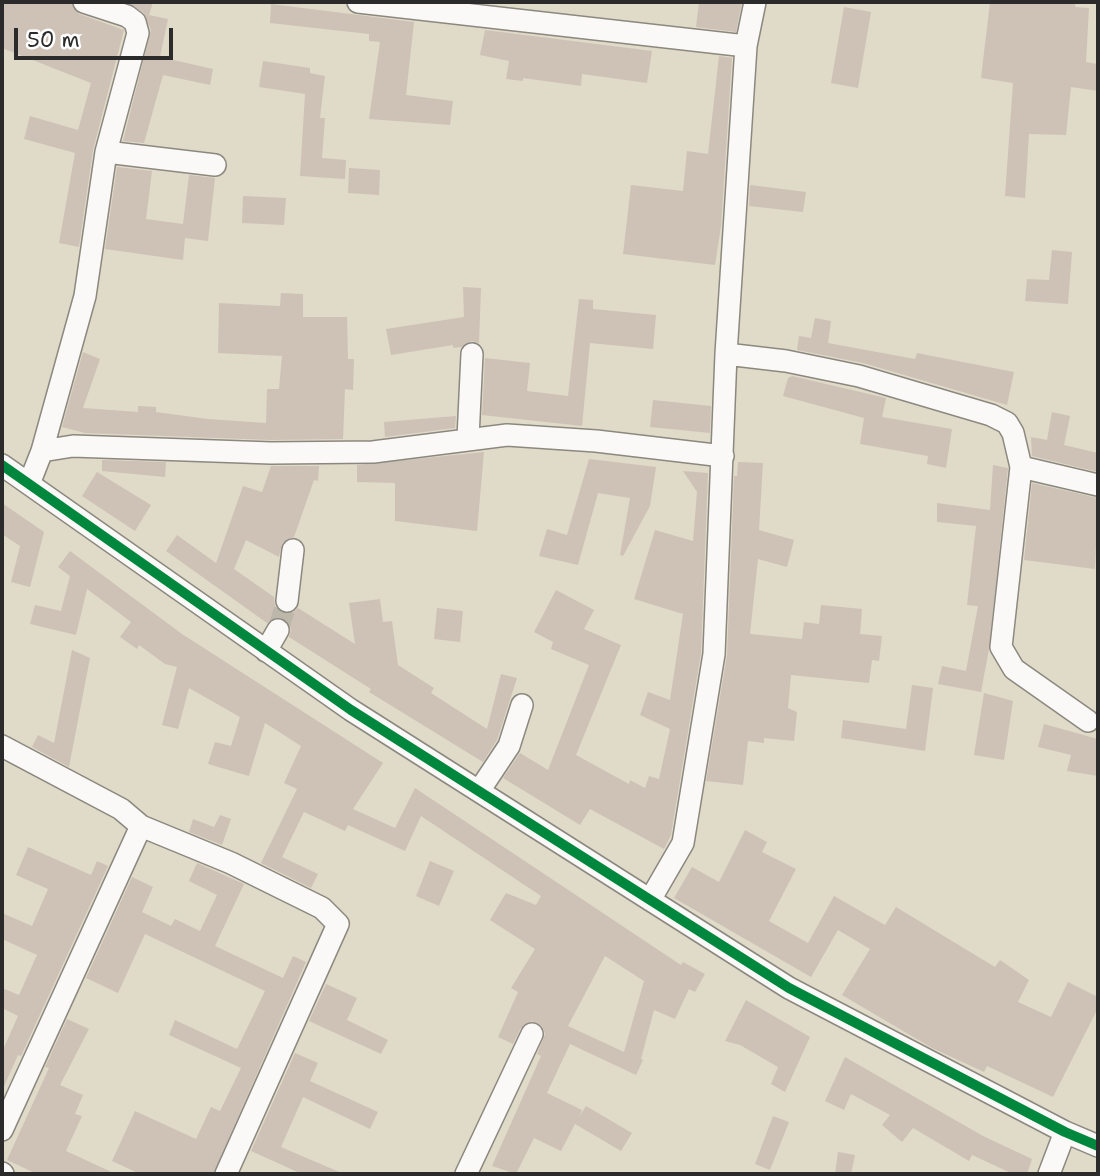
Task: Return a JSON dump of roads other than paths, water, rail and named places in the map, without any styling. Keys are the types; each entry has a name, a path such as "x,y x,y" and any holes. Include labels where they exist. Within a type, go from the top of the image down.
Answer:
{"street":[{"path":"29,484 42,451 85,296 106,152 138,26 127,16 84,2"},
{"path":"358,2 746,46"},
{"path":"650,900 683,843 714,654 726,354 746,46 755,2"},
{"path":"106,152 215,165"},
{"path":"726,354 786,361 859,376 991,415 1007,423 1013,433 1021,467 1001,646 1014,669 1088,721"},
{"path":"468,438 472,355"},
{"path":"42,451 73,446 271,453 373,452 508,435 596,441 723,456"},
{"path":"2,466 351,710 789,988 1065,1132 1098,1146"},
{"path":"1021,467 1098,485"},
{"path":"287,601 293,550"},
{"path":"266,650 278,630"},
{"path":"479,791 509,746 522,705"},
{"path":"2,746 121,809 141,826 322,908 338,923 226,1174"},
{"path":"2,1130 141,826"},
{"path":"466,1174 532,1034"},
{"path":"1049,1174 1065,1132"}],"tunnel":[{"path":"278,630 287,601"}]}
